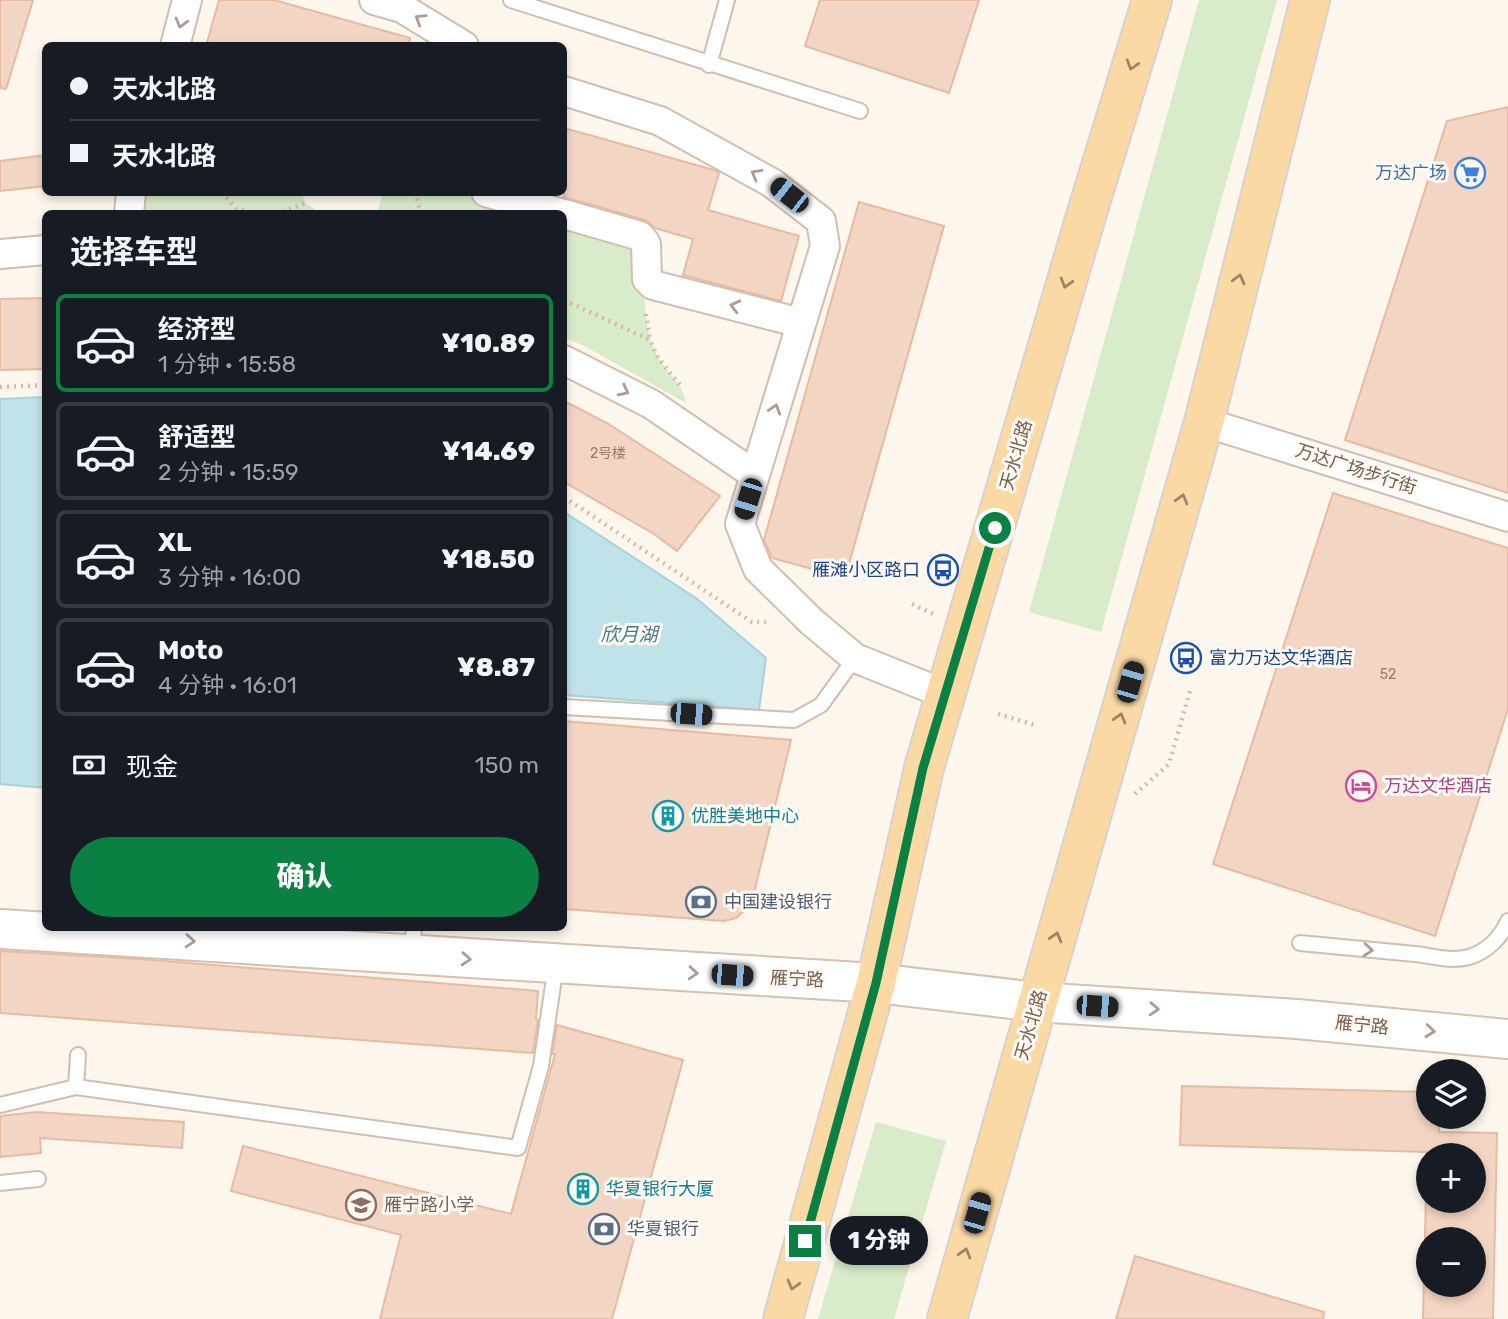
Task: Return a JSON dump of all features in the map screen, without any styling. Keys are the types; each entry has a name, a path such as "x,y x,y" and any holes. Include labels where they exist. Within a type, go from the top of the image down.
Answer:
{"main road":[{"name":"天水北路","path":"783,1319 876,983 923,768 1152,0"},
{"name":"天水北路","path":"947,1319 1204,422 1310,0"},
{"name":"雁宁路","path":"0,929 86,940 413,941 556,964 876,983 1037,1002 1507,1036"}],"street":[{"path":"176,42 187,0"},
{"path":"374,0 402,8 457,42"},
{"path":"567,92 660,121 772,183 821,221 825,246 740,524 758,569 812,622 855,658 945,694"},
{"path":"500,196 549,210"},
{"path":"567,215 640,236 646,244 647,279 653,285 801,323"},
{"path":"0,254 42,250"},
{"path":"567,362 651,404 755,475"},
{"name":"万达广场步行街","path":"1204,422 1508,517"}],"lane":[{"path":"511,0 860,111"},
{"path":"709,65 727,0"},
{"path":"567,707 794,720 821,705 855,658"},
{"path":"1300,943 1428,955 1450,960 1471,956 1490,946 1508,921"},
{"path":"0,1105 76,1087 518,1148 541,1066 556,964"},
{"path":"76,1087 78,1055"},
{"path":"0,1183 38,1179"}],"path":[{"path":"287,210 306,203"},
{"path":"567,300 650,341 658,358 683,389 689,429"},
{"path":"0,387 42,385"},
{"path":"567,499 752,622"},
{"path":"1127,801 1169,764 1190,691"},
{"path":"998,714 1035,725"}],"green space":[{"path":"1199,0 1277,0 1101,632 1029,612"},
{"path":"145,196 302,196 315,210 142,210"},
{"path":"382,196 469,196 524,210 378,210"},
{"path":"567,223 637,245 639,253 633,284 643,289 653,347 681,389 686,403 567,338"},
{"path":"876,1122 946,1141 894,1319 818,1319"}],"water":[{"path":"42,397 42,788 0,784 0,399"},
{"name":"欣月湖","path":"567,514 696,598 766,658 759,710 567,695"}],"building":[{"path":"0,0 33,0 6,89 0,88"},
{"path":"219,0 274,0 410,38 410,42 207,42"},
{"path":"820,0 979,0 949,93 805,46"},
{"path":"1508,107 1508,493 1345,440 1447,121"},
{"path":"567,129 714,170 719,173 708,210 799,236 781,301 683,275 693,239 655,228 645,220 564,197 567,196"},
{"path":"42,156 42,186 0,191 0,161"},
{"path":"859,202 944,226 845,578 772,558 764,540"},
{"path":"42,298 42,369 0,370 0,299"},
{"path":"567,403 607,423 720,496 677,551 654,534 567,484"},
{"name":"万达文华酒店","path":"1333,493 1508,548 1508,709 1435,936 1213,864"},
{"name":"优胜美地中心","path":"567,721 791,740 754,893 745,910 736,918 724,921 567,909"},
{"path":"0,951 139,959 538,991 538,1020 533,1053 0,1013"},
{"name":"华夏银行大厦","path":"557,1025 683,1060 612,1319 380,1319 401,1235 231,1191 243,1146 511,1214 555,1054 552,1054"},
{"path":"1182,1086 1416,1092 1416,1129 1497,1133 1493,1319 1423,1319 1424,1297 1486,1297 1486,1227 1425,1227 1426,1213 1486,1213 1486,1143 1416,1143 1416,1152 1180,1145"},
{"path":"37,1112 184,1122 182,1148 40,1138 41,1153 0,1157 0,1116"},
{"path":"1135,1256 1324,1312 1323,1319 1116,1319"}],"place":[{"name":"万达广场","path":"1470,173"},
{"name":"雁滩小区路口","path":"943,570"},
{"name":"富力万达文华酒店","path":"1186,658"},
{"name":"万达文华酒店","path":"1361,786"},
{"name":"优胜美地中心","path":"668,816"},
{"name":"中国建设银行","path":"701,902"},
{"name":"华夏银行大厦","path":"583,1189"},
{"name":"雁宁路小学","path":"361,1205"},
{"name":"华夏银行","path":"604,1229"}],"route":[{"path":"805,1241 876,983 923,768 995,528"}]}
